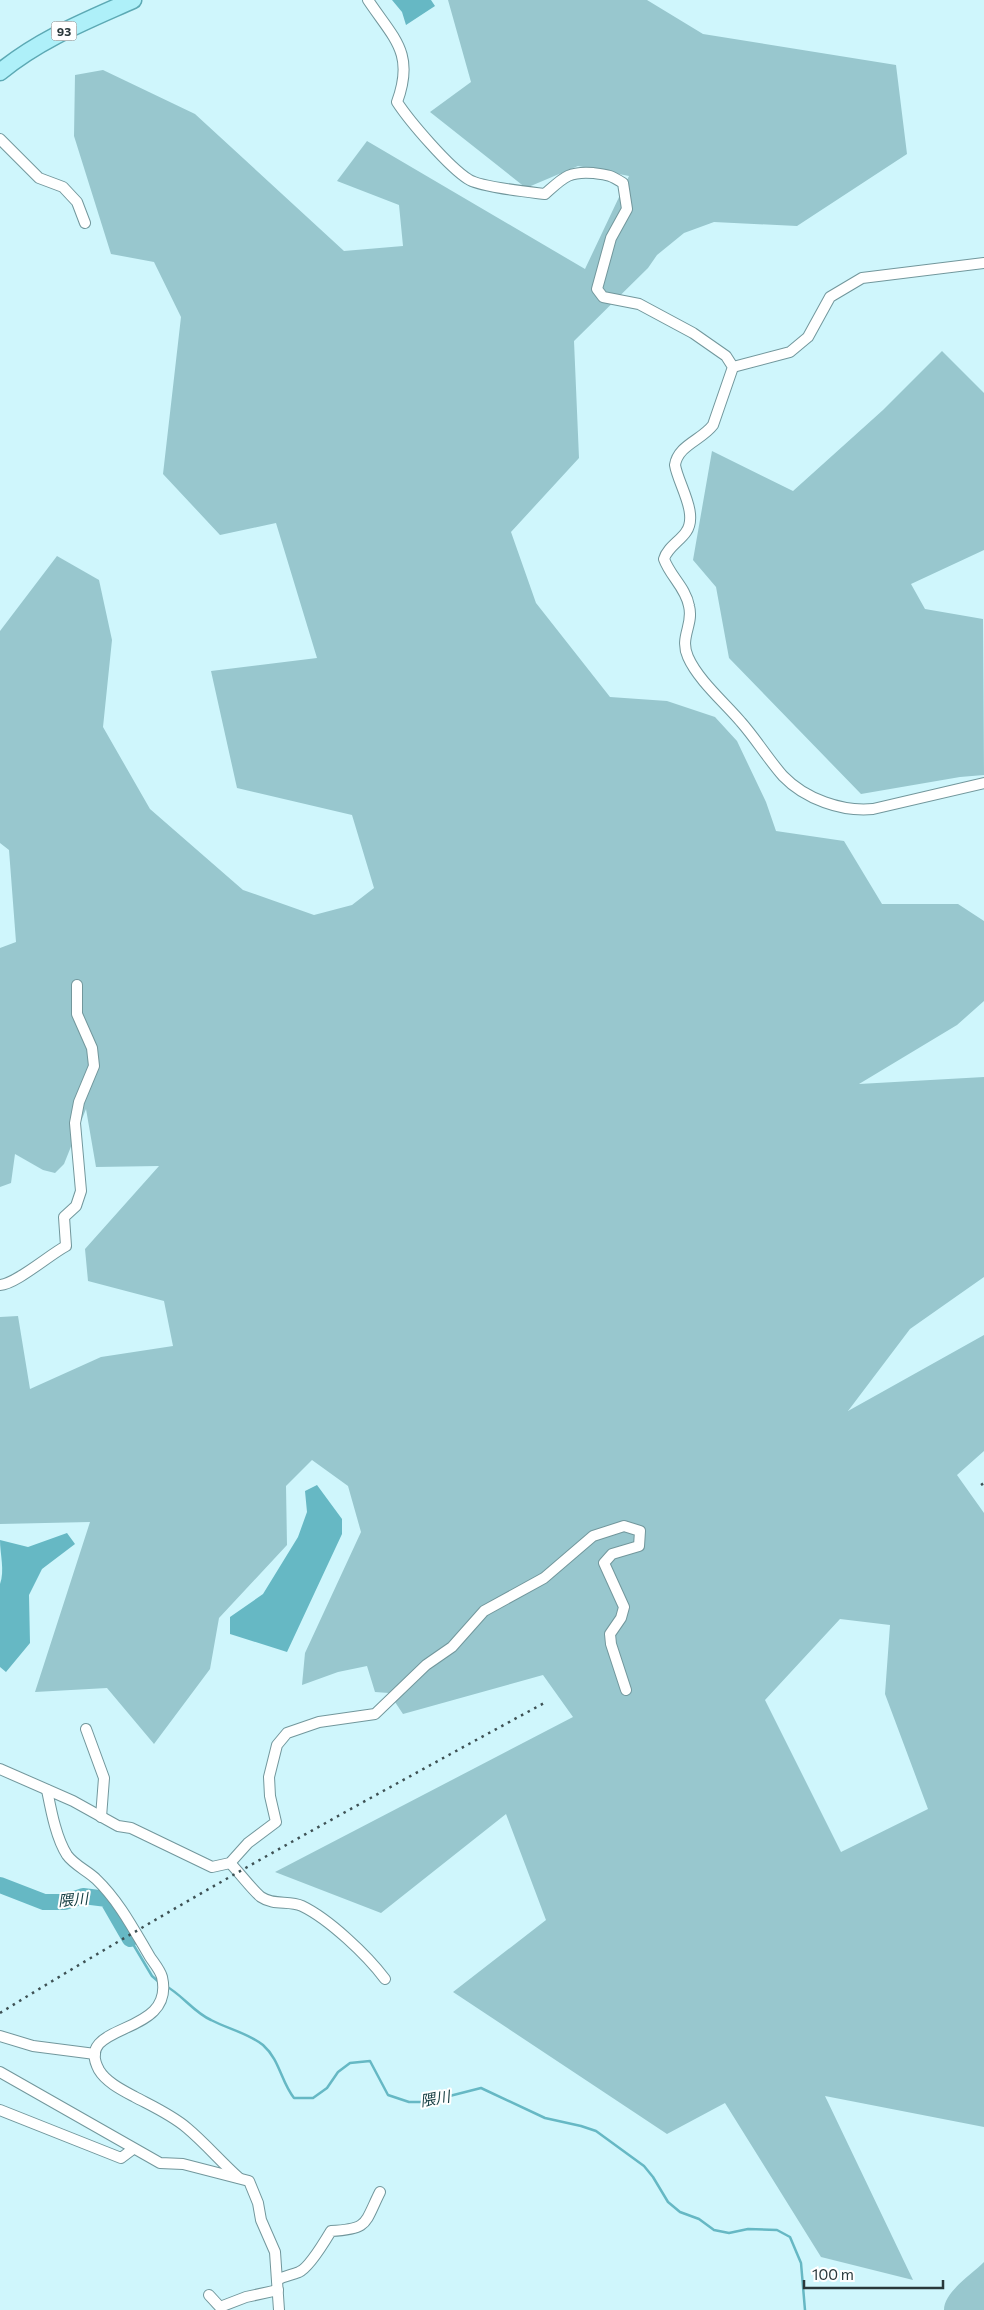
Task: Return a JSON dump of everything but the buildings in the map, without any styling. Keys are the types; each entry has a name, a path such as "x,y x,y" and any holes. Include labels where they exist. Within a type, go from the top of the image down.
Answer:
{"main road":[{"name":"93","path":"0,72 35,46 111,4 133,0"}],"street":[{"path":"368,0 402,52 405,75 397,102 413,124 449,162 469,180 545,194 561,180 576,172 610,174 623,183 627,209 611,238 597,288 603,297 639,304 693,333 726,356 733,366"},
{"path":"0,139 39,178 63,188 76,202 85,223"},
{"path":"733,366 790,352 808,337 830,297 862,278 984,263"},
{"path":"733,366 713,425 708,432 676,457 675,465 691,520 686,532 666,554 664,559 689,605 690,616 684,645 693,665 742,722 785,778 817,798 842,808 857,811 873,810 984,783"},
{"path":"0,1285 18,1278 51,1254 66,1246 64,1218 76,1206 82,1191 75,1123 78,1102 94,1066 92,1048 77,1014 77,985"},
{"path":"0,1769 47,1790 118,1826 131,1828 212,1867 230,1863 248,1843 276,1822 276,1815 270,1796 269,1777 277,1745 287,1733 319,1722 375,1714 426,1665 452,1647 484,1611 544,1578 593,1536 624,1526 640,1530 639,1546 612,1554 604,1563 624,1607 621,1618 610,1634 611,1644 626,1690"},
{"path":"86,1729 104,1778 101,1817"},
{"path":"47,1790 52,1818 68,1856 96,1879 111,1896 162,1976 162,1992 158,2008 150,2016 103,2038 95,2054 98,2068 106,2078 187,2128 239,2178"},
{"path":"230,1863 261,1897 274,1903 301,1905 328,1923 371,1960 385,1979"},
{"path":"0,2036 33,2046 95,2054"},
{"path":"0,2072 133,2150 160,2163 183,2164 249,2181 258,2203 260,2220 275,2252 279,2310"},
{"path":"0,2110 121,2158 133,2150"},
{"path":"208,2295 220,2307 277,2285 288,2274 300,2272 324,2244 330,2231 354,2230 362,2226 380,2192"}],"shaded area":[{"path":"392,0 431,0 435,6 406,25 402,12"},
{"path":"448,0 647,0 703,34 896,65 907,154 797,226 714,222 684,233 657,255 648,268 574,341 579,458 511,532 536,603 610,697 667,701 715,717 737,741 766,802 776,831 844,841 882,904 958,904 984,921 984,1001 957,1025 859,1084 984,1077 984,1277 910,1329 848,1411 984,1335 984,1451 957,1475 984,1513 984,2127 825,2096 913,2280 821,2257 725,2103 667,2134 453,1992 546,1920 506,1814 381,1913 275,1872 573,1717 543,1675 403,1714 389,1693 375,1692 367,1666 338,1672 302,1685 305,1653 361,1532 348,1486 312,1460 286,1486 287,1545 219,1618 210,1669 154,1744 107,1688 35,1692 90,1522 0,1524 0,1317 18,1316 30,1389 101,1357 173,1346 164,1301 88,1281 85,1249 159,1166 96,1167 86,1109 64,1164 55,1173 43,1170 15,1154 11,1183 0,1187 0,948 16,942 9,850 0,843 0,631 57,556 99,580 112,640 103,727 150,809 243,890 314,915 352,905 374,888 352,815 237,788 211,671 317,658 276,523 220,535 163,474 181,317 154,262 111,254 74,136 75,75 103,70 195,114 344,251 403,246 399,205 337,181 367,141 585,269 629,176 578,166 526,188 430,112 471,82","holes":["840,1619 890,1625 885,1694 928,1809 841,1852 765,1700"]},
{"path":"942,351 984,393 984,550 911,584 925,609 983,619 984,775 960,777 861,794 729,658 716,587 693,560 712,451 793,491 883,410"},
{"path":"317,1485 342,1519 342,1534 287,1652 230,1634 230,1617 263,1594 298,1537 307,1512 305,1491"},
{"path":"67,1533 75,1544 42,1569 29,1595 30,1643 6,1672 0,1667 0,1584 2,1568 0,1540 28,1547"},
{"path":"984,2262 984,2310 944,2310 945,2303 953,2290"}],"waterway":[{"name":"隈川","path":"0,1885 44,1902 65,1902 83,1896 107,1899 130,1939"},
{"name":"隈川","path":"130,1939 152,1976 160,1983"},
{"name":"隈川","path":"164,1985 205,2017 251,2037 263,2045 273,2057 294,2098 313,2098 327,2088 338,2072 350,2063 370,2061 388,2095 409,2102 426,2102 481,2088 545,2118 596,2131 644,2166 668,2202 680,2212 699,2219 714,2230 729,2233 748,2229 777,2230 790,2237 801,2263 805,2310"}],"railway":[{"path":"0,2013 202,1893 339,1815 546,1702"}]}
